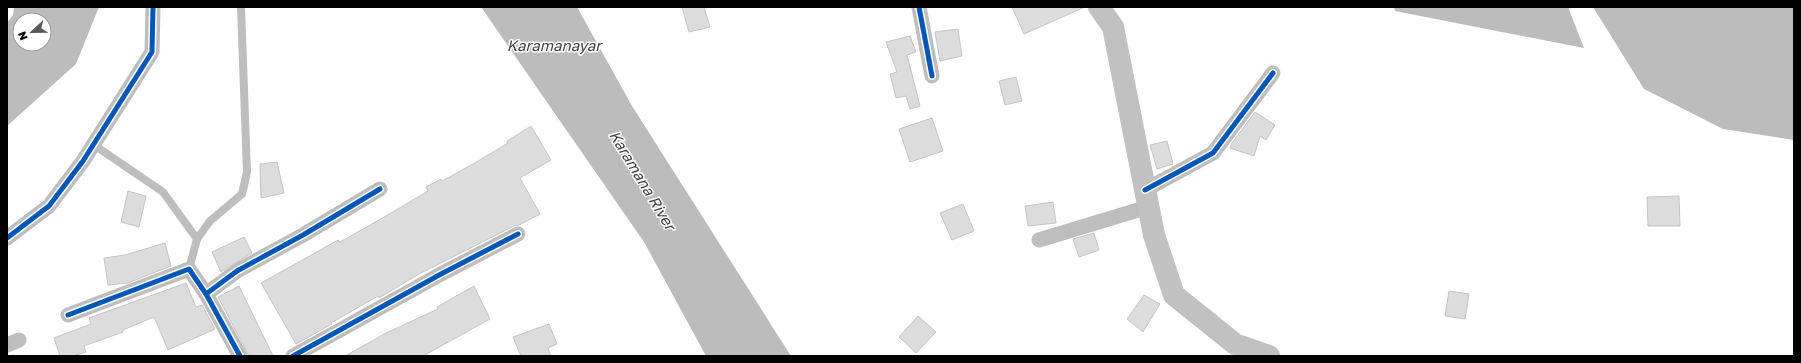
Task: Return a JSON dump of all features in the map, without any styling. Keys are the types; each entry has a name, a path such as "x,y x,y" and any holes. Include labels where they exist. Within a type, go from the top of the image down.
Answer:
{"main road":[{"path":"1099,7 1113,27 1154,235 1174,295 1235,344 1269,356"}],"street":[{"path":"7,238 49,206 94,145 152,52 153,7"},
{"path":"920,7 932,76"},
{"path":"1039,240 1147,199 1213,153 1273,73"},
{"path":"206,294 237,271 303,235 380,189"},
{"path":"293,356 441,274 518,234"},
{"path":"68,315 189,269 206,294 240,356"}],"lane":[{"path":"189,269 197,238 210,221 242,194 246,172 241,7"},
{"path":"94,145 163,192 197,238"}],"water":[{"path":"14,7 99,7 76,64 7,126 7,23 12,16 12,52 52,52 52,12 13,12"},
{"name":"Karamanayar","path":"481,7 577,7 632,106 791,356 706,356 644,242"},
{"path":"1394,7 1568,7 1584,48 1395,11"},
{"path":"1593,7 1794,7 1794,140 1723,129 1644,89"}],"building":[{"path":"682,7 704,7 710,27 689,32"},
{"path":"1012,7 1085,7 1024,34"},
{"path":"958,29 962,56 940,61 935,32"},
{"path":"910,36 916,52 907,55 920,106 910,109 906,96 896,98 890,74 897,72 886,42"},
{"path":"1016,77 1022,101 1005,105 999,81"},
{"path":"1255,112 1275,125 1266,140 1260,136 1254,156 1230,148 1232,143"},
{"path":"932,118 943,151 910,162 899,129"},
{"path":"531,126 551,160 520,178 540,214 419,274 296,344 261,283 338,240 340,242 386,216 428,191 426,187 441,179 442,181 473,164 508,143 507,141"},
{"path":"1167,141 1173,164 1157,169 1150,145"},
{"path":"277,162 284,193 261,198 260,164"},
{"path":"128,191 146,196 139,227 121,222"},
{"path":"1679,196 1680,226 1648,226 1647,197"},
{"path":"1053,202 1056,223 1028,226 1025,206"},
{"path":"963,204 974,231 952,240 940,213"},
{"path":"1094,233 1099,250 1079,257 1073,239"},
{"path":"244,237 252,253 221,272 212,252"},
{"path":"165,243 171,266 128,283 108,285 104,258 125,255"},
{"path":"186,283 196,307 202,305 215,329 168,350 154,317 123,330 123,332 84,346 86,352 73,356 60,356 54,338 91,324 89,318"},
{"path":"239,286 273,356 249,356 218,297"},
{"path":"474,286 490,319 423,356 345,356 388,332 438,309 437,307"},
{"path":"1449,291 1469,294 1465,319 1445,316"},
{"path":"1144,295 1160,304 1143,332 1127,319"},
{"path":"918,316 936,332 916,353 899,337"},
{"path":"549,324 557,344 548,348 551,356 521,356 513,337"}],"cycle path":[{"path":"7,238 49,206 83,161 152,52 153,7"},
{"path":"919,7 932,76"},
{"path":"1145,190 1213,153 1273,73"},
{"path":"206,294 237,271 303,235 380,189"},
{"path":"293,356 441,274 518,234"},
{"path":"68,315 189,269 206,294 240,356"}],"water label":[{"name":"Karamana River","path":"643,180"}]}
